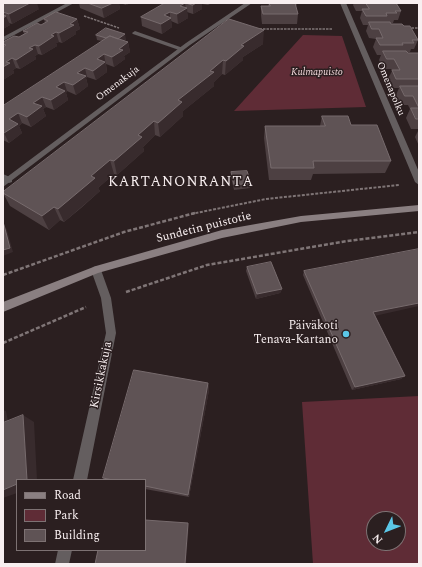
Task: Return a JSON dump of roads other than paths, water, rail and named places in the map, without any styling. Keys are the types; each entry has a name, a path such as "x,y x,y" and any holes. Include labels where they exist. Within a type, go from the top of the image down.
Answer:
{"street":[{"path":"3,40 71,3"},
{"name":"Omenakuja","path":"5,180 181,49 249,3"},
{"name":"Omenapolku","path":"343,3 419,182"},
{"path":"135,33 181,49"},
{"name":"Sundetin puistotie","path":"3,307 96,270 222,234 301,219 419,208"},
{"name":"Kirsikkakuja","path":"80,479 111,333 106,298 96,270"},
{"path":"62,564 65,551"}],"place":[{"name":"Päiväkoti Tenava-Kartano","path":"346,334"}],"district":[{"name":"KARTANONRANTA","path":"181,183"}],"park label":[{"name":"Kulmapuisto","path":"317,73"}]}
